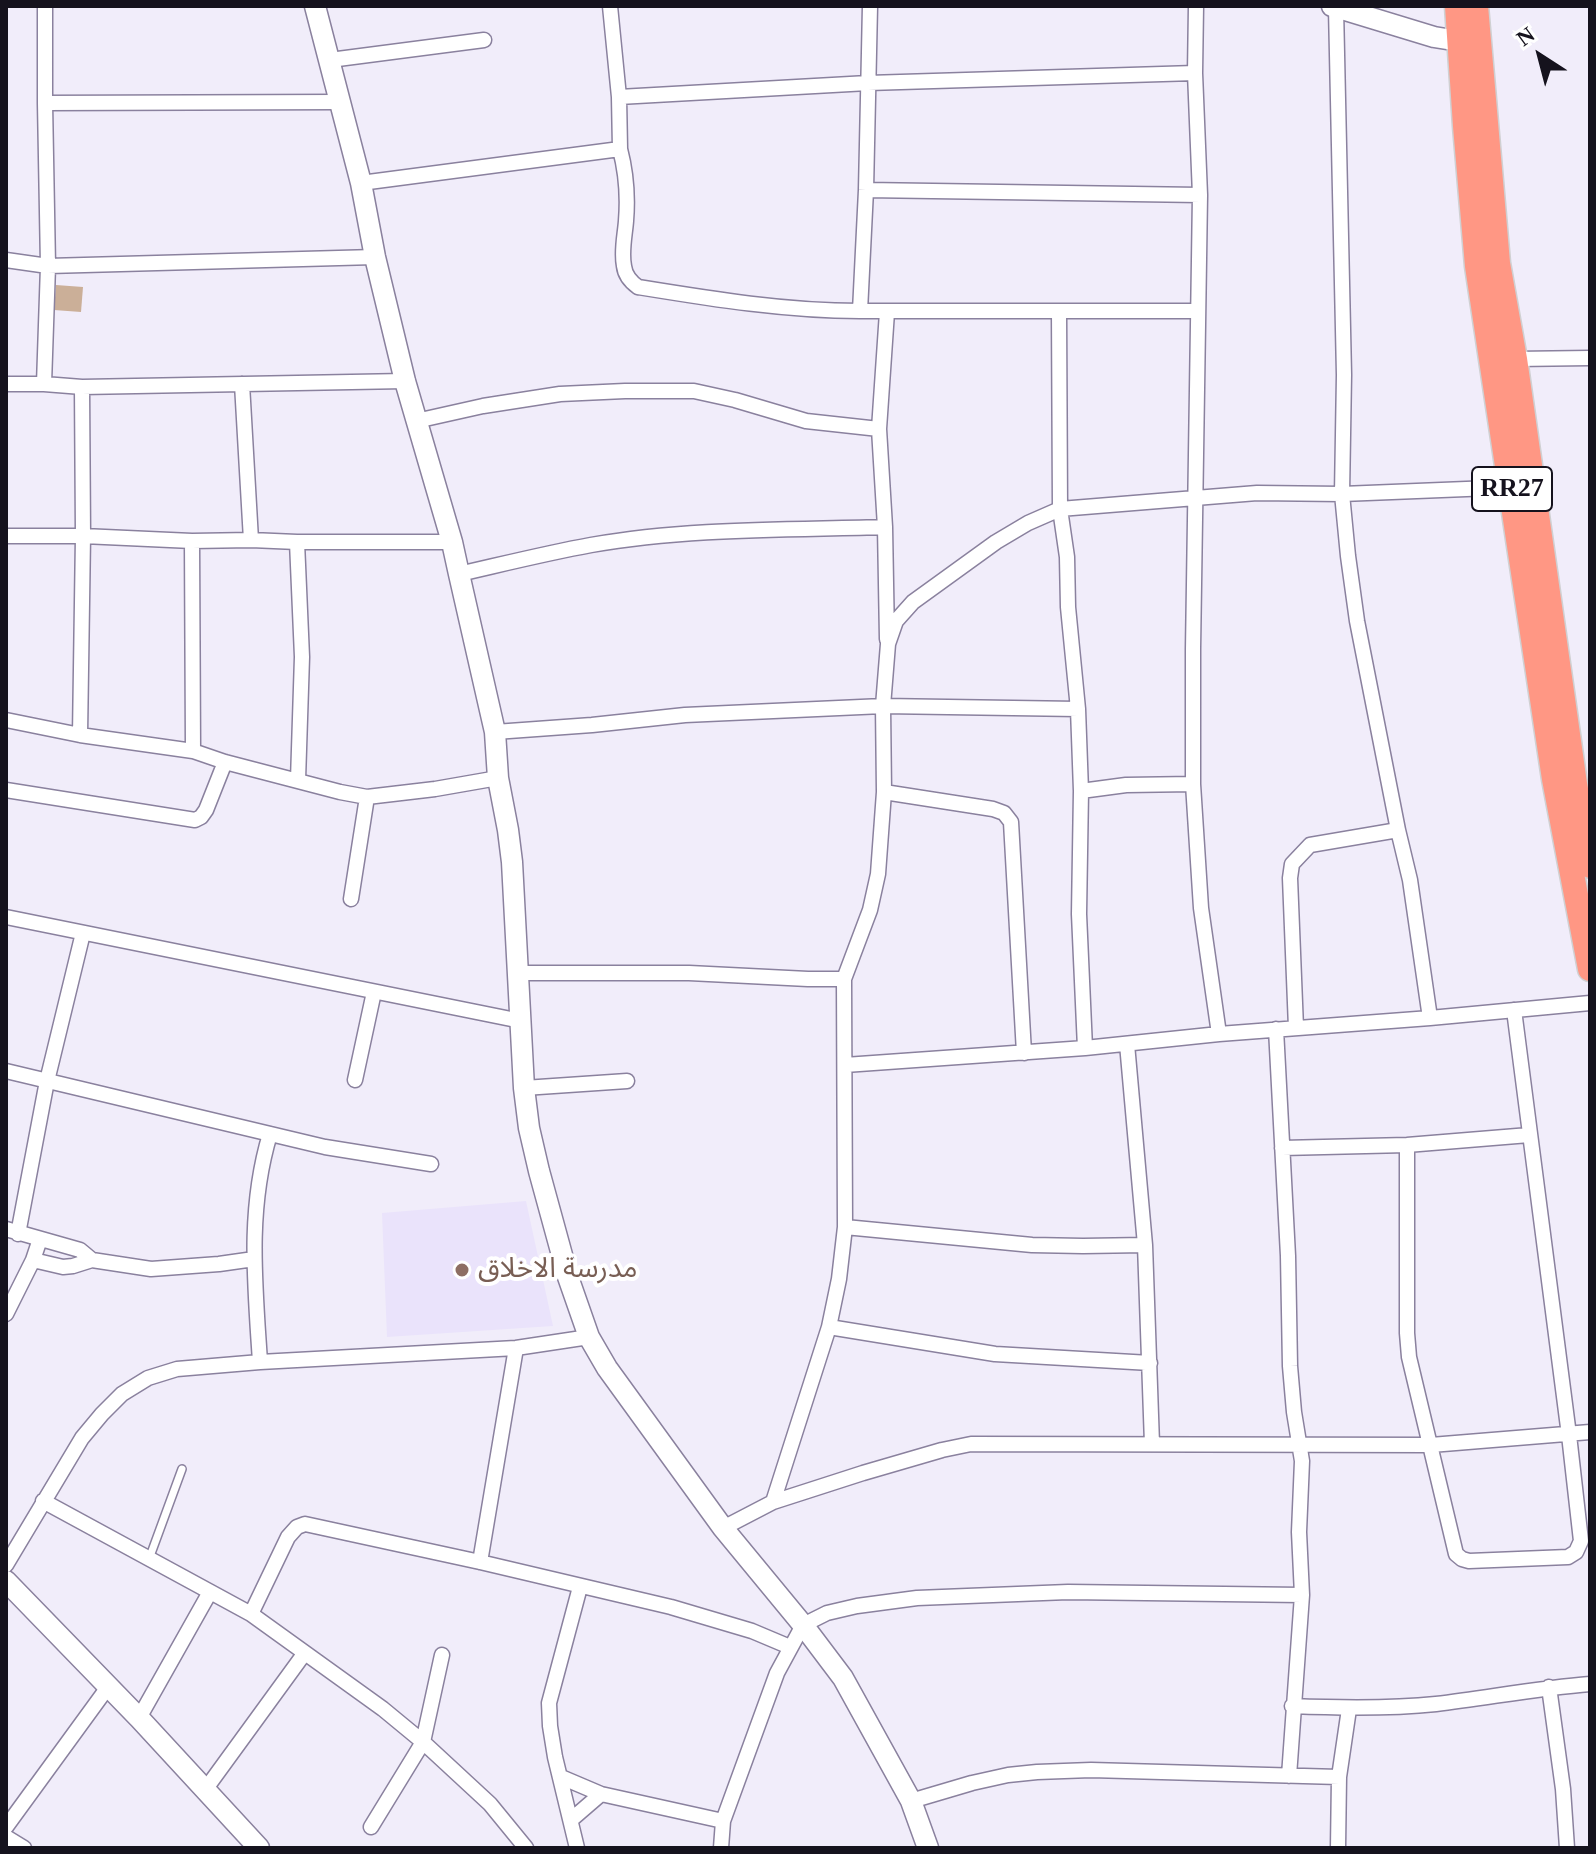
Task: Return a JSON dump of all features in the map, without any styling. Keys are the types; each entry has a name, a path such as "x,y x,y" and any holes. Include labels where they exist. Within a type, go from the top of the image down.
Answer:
{"highway":[{"name":"RR27","path":"1457,6 1469,41 1498,263 1515,359 1522,488 1554,779 1590,969"},
{"name":"RR27","path":"1476,6 1469,41 1465,126 1477,266 1582,784 1590,866"}],"street":[{"path":"44,384 48,266 45,6"},
{"path":"315,6 361,183 405,381 452,542 495,732 498,778 509,841 529,1128 568,1277 589,1337 607,1368 723,1528 843,1678 911,1801 928,1848"},
{"path":"610,6 619,97 620,149 626,180 624,267 627,276 638,287 750,305 817,311 1198,311"},
{"path":"860,311 870,6"},
{"path":"1196,6 1195,73 1200,195 1193,784 1201,908 1219,1034"},
{"path":"1430,1018 1410,880 1357,621 1342,494 1344,375 1334,7 1434,37 1469,41"},
{"path":"330,60 484,40"},
{"path":"619,97 868,83 1195,73"},
{"path":"45,103 340,102"},
{"path":"361,183 620,149"},
{"path":"866,190 1200,195"},
{"path":"6,260 48,266 375,257"},
{"path":"1059,311 1060,509 1067,557 1068,607 1078,709 1081,791 1079,914 1085,1048"},
{"path":"773,1502 829,1327 845,1227 844,979 870,910 878,874 884,792 883,706 888,644 879,429 887,312"},
{"path":"1515,359 1590,358"},
{"path":"6,384 82,387 405,381"},
{"path":"242,384 251,540"},
{"path":"80,735 82,387"},
{"path":"416,421 560,394 694,391 806,421 879,429"},
{"path":"888,644 896,621 913,602 996,542 1060,509 1257,493 1342,494 1522,488"},
{"path":"459,574 593,545 666,536 885,527"},
{"path":"6,536 192,541 452,542"},
{"path":"192,541 193,751"},
{"path":"297,542 302,657 298,780"},
{"path":"495,732 685,715 883,706 1078,709"},
{"path":"6,720 80,735 193,751 225,762 367,797 498,778"},
{"path":"6,790 195,820 206,810 225,762"},
{"path":"1081,791 1126,785 1193,784"},
{"path":"884,792 993,809 1004,813 1011,822 1024,1053"},
{"path":"351,899 367,797"},
{"path":"1296,1028 1292,864 1310,845 1398,830"},
{"path":"6,917 521,1021"},
{"path":"83,933 12,1231 80,1250 92,1260"},
{"path":"518,973 689,973 844,979"},
{"path":"355,1080 374,992"},
{"path":"845,1065 1085,1048 1590,1003"},
{"path":"1407,1145 1407,1333 1413,1381 1456,1554 1469,1561 1568,1557 1576,1552 1581,1541 1514,1010"},
{"path":"1276,1029 1288,1256 1290,1366 1302,1461 1299,1532 1302,1595 1289,1776"},
{"path":"1127,1044 1145,1245 1152,1444"},
{"path":"6,1071 325,1147 431,1164"},
{"path":"524,1088 627,1081"},
{"path":"260,1362 253,1233 270,1134"},
{"path":"1282,1148 1407,1145 1529,1135"},
{"path":"845,1227 1032,1245 1145,1245"},
{"path":"6,1314 40,1239"},
{"path":"33,1260 63,1267 92,1260 151,1269 254,1259"},
{"path":"829,1327 995,1354 1150,1363"},
{"path":"6,1565 82,1438 122,1394 148,1378 177,1369 516,1348 589,1337"},
{"path":"480,1562 516,1348"},
{"path":"723,1528 773,1502 971,1444 1431,1445 1590,1432"},
{"path":"43,1501 251,1614 383,1709 423,1742 490,1804 526,1848"},
{"path":"251,1614 288,1537 297,1527 305,1524 671,1607 752,1631 790,1647"},
{"path":"6,1581 259,1848"},
{"path":"575,1847 572,1819 555,1757 549,1703 580,1587"},
{"path":"139,1718 210,1592"},
{"path":"721,1848 723,1821 777,1673 803,1625 827,1613 917,1598 1068,1592 1302,1595"},
{"path":"205,1790 304,1654"},
{"path":"371,1827 423,1742 442,1655"},
{"path":"1292,1706 1349,1709 1433,1704 1590,1684"},
{"path":"6,1827 108,1687"},
{"path":"1549,1687 1563,1789 1567,1848"},
{"path":"1338,1848 1339,1777 1349,1709"},
{"path":"911,1801 1008,1775 1037,1772 1091,1770 1339,1777"},
{"path":"561,1777 601,1794 723,1821"},
{"path":"572,1819 601,1794"},
{"path":"6,1837 24,1848"}],"lane":[{"path":"149,1559 182,1469"}],"shaded area":[{"name":"مدرسة الاخلاق","path":"526,1201 553,1326 387,1337 382,1213"}],"building":[{"path":"56,285 83,287 81,312 54,310"}],"place":[{"name":"مدرسة الاخلاق","path":"462,1270"}]}
